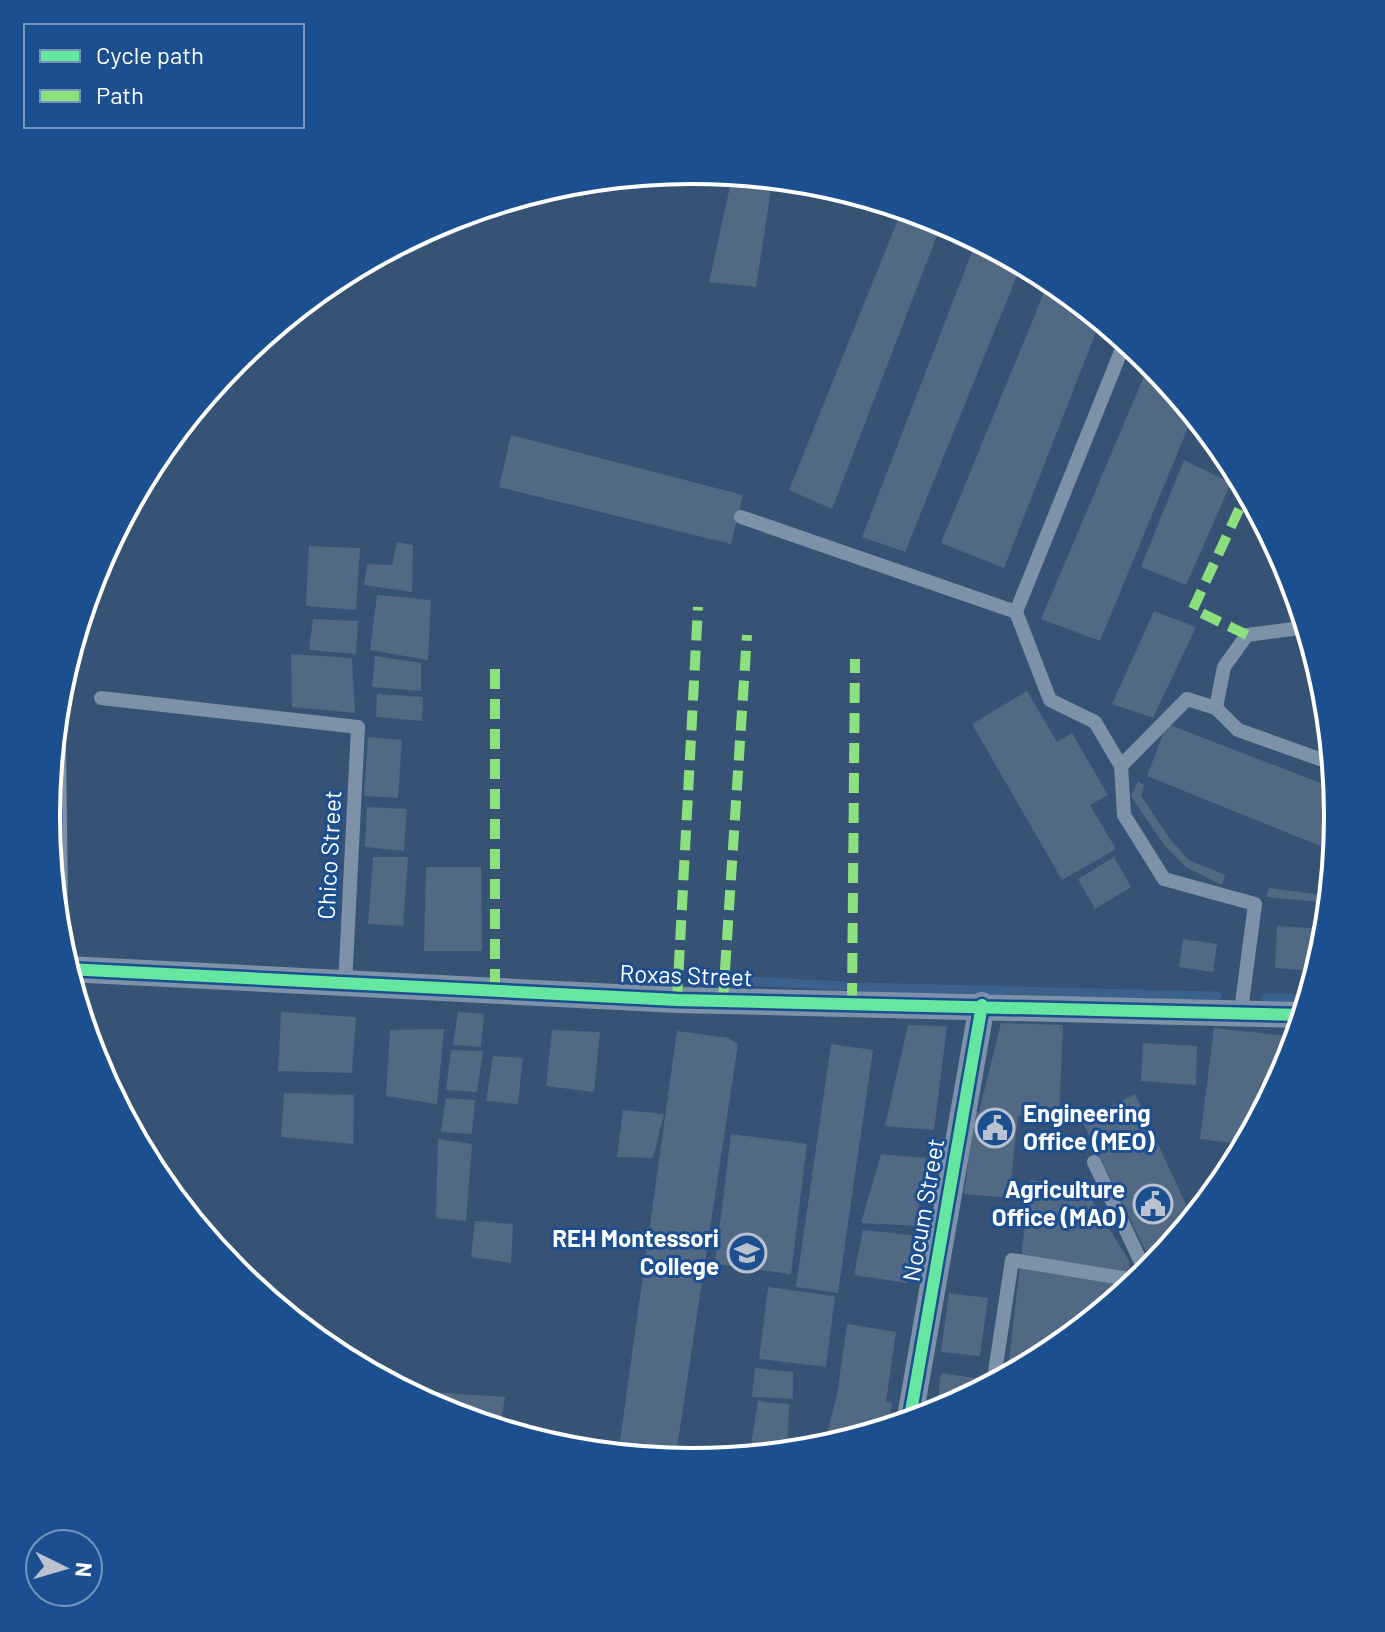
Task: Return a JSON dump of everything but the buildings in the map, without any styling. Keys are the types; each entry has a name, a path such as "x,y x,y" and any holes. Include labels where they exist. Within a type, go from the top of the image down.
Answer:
{"street":[{"name":"Roxas Street","path":"79,970 677,1000 1292,1014"},
{"name":"Nocum Street","path":"911,1409 982,1005"}],"lane":[{"path":"1121,351 1016,612 1050,700 1095,722 1121,766 1124,815 1164,879 1255,904 1241,1011"},
{"path":"741,517 1016,612"},
{"path":"1216,708 1224,667 1247,635 1296,629"},
{"name":"Chico Street","path":"101,698 358,727 345,985"},
{"path":"1121,766 1187,699 1216,708 1238,730 1323,760"},
{"path":"1094,1162 1141,1262"},
{"path":"995,1371 1012,1260 1124,1278"}],"waterway":[{"path":"731,980 844,986"},
{"path":"860,987 1217,996"},
{"path":"1266,998 1297,999"}],"marked path":[{"path":"1242,503 1193,609 1247,635"},
{"path":"677,1000 698,607"},
{"path":"723,1000 747,635"},
{"path":"852,1003 855,659"},
{"path":"495,667 495,989"}],"cycle path":[{"path":"79,970 677,1000 1292,1015"},
{"path":"911,1409 982,1005"}],"place":[{"name":"Engineering Office (MEO)","path":"995,1128"},
{"name":"Agriculture Office (MAO)","path":"1153,1204"},
{"name":"REH Montessori College","path":"747,1253"}]}
